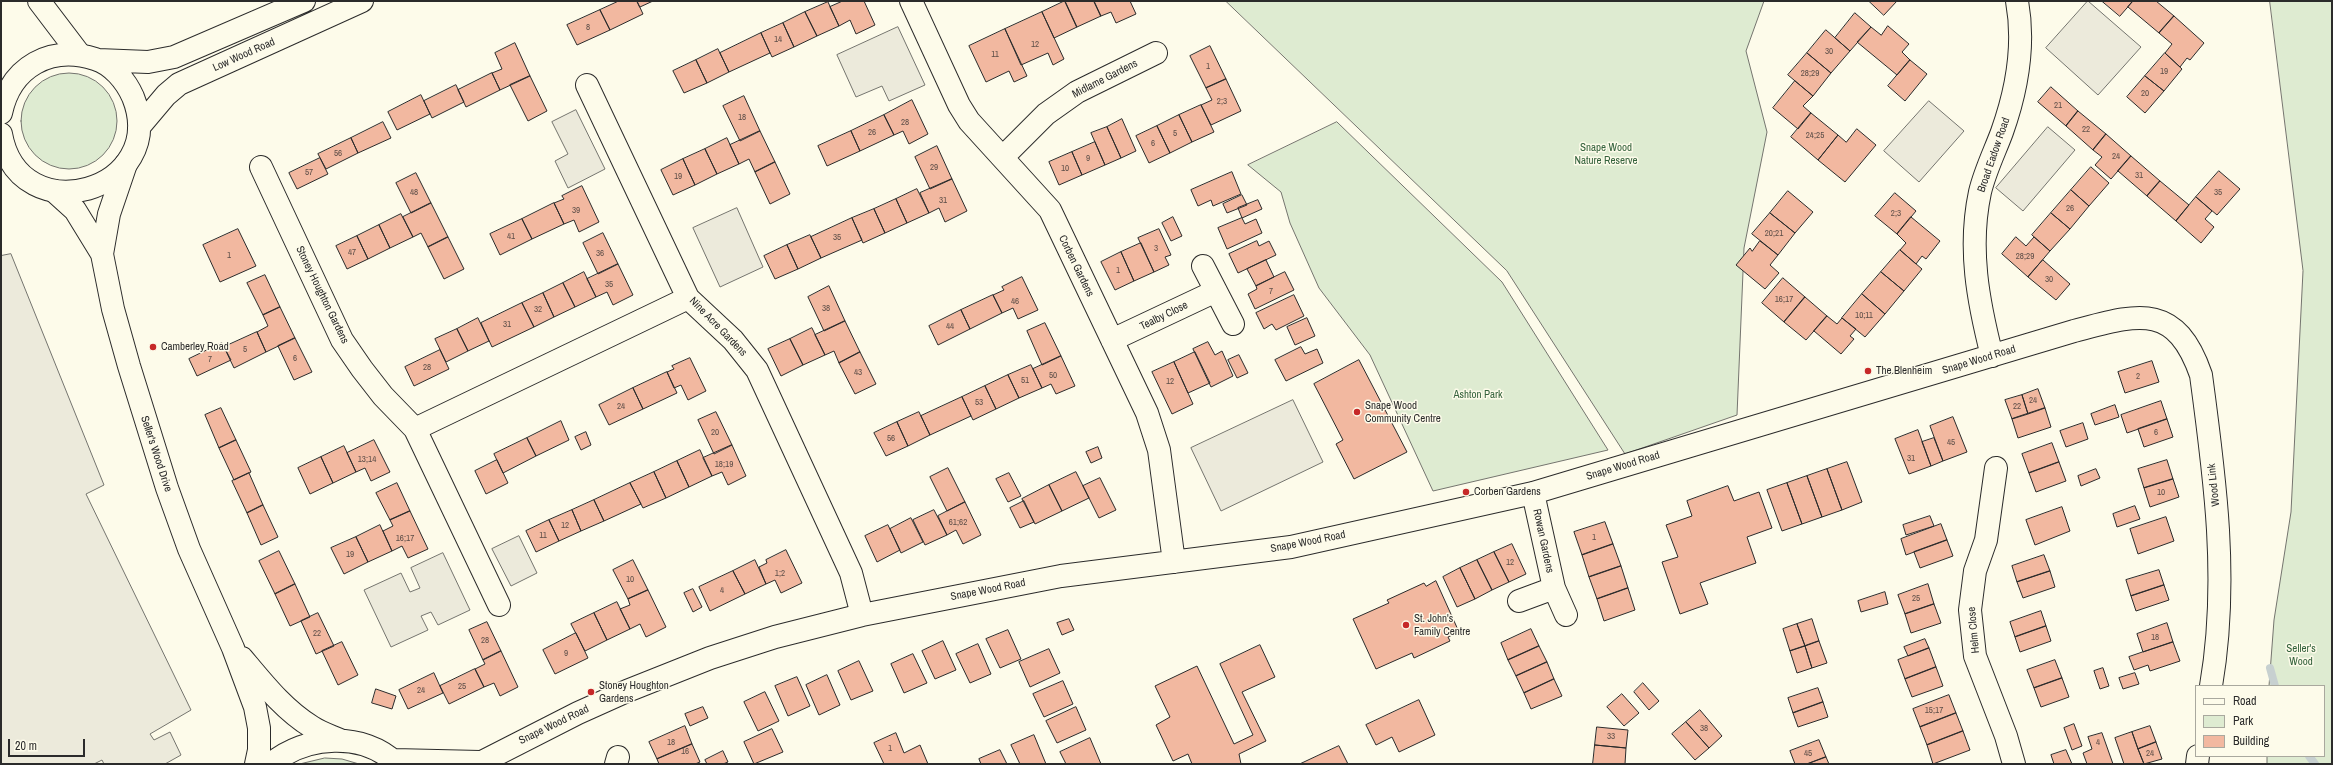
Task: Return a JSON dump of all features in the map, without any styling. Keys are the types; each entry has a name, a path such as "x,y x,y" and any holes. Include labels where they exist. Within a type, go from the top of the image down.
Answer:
{"street":[{"path":"1,134 8,155 25,177 39,186 54,191 75,193 94,188 112,178 126,164 135,147 139,127 137,107 129,87 115,71 89,57 39,1"},
{"path":"2,106 10,87 20,74 33,64 48,57 64,54 148,62 174,57 304,1"},
{"name":"Low Wood Road","path":"139,127 166,95 179,84 362,1"},
{"name":"Corben Gardens","path":"911,1 959,105 969,121 1050,210 1147,413 1159,450 1174,562"},
{"name":"Broad Eadow Road","path":"1992,356 1980,306 1974,263 1975,226 1981,190 2011,107 2017,78 2020,28 2017,1"},
{"name":"Midlame Gardens","path":"1003,157 1046,114 1077,92 1156,53"},
{"name":"Nine Acre Gardens","path":"587,85 688,298 733,340 757,370 851,573 862,615"},
{"name":"Seller's Wood Drive","path":"102,254 109,214 126,164"},
{"name":"Stoney Houghton Gardens","path":"261,167 342,340 379,391 415,430 499,605"},
{"path":"1,175 25,177"},
{"name":"Seller's Wood Drive","path":"54,191 75,210 102,254 113,309 164,481 189,550 233,648 255,707 259,728 259,750 256,764"},
{"path":"1203,266 1233,324"},
{"name":"Tealby Close","path":"1112,340 1216,291"},
{"path":"415,430 688,298"},
{"name":"Snape Wood Road","path":"395,762 479,763 578,713 710,658 775,636 862,615 1061,576 1291,547 1533,493 2081,329 2124,318 2140,317"},
{"name":"Wood Link","path":"2140,317 2155,319 2168,325 2184,338 2194,355 2201,375 2220,532 2220,603 2211,685"},
{"name":"Helm Close","path":"1996,468 1986,540 1975,571 1970,610 1975,656 2006,736 2014,764"},
{"name":"Rowan Gardens","path":"1533,493 1554,588 1566,615"},
{"name":"Rowan Gardens","path":"1519,601 1554,588"},
{"name":"Seller's Wood Drive","path":"233,648 278,700 294,715 313,728 340,740"},
{"path":"271,764 298,747 319,741 340,740 360,743 395,762"}],"green space":[{"name":"Snape Wood Nature Reserve","path":"1226,1 1764,1 1746,51 1767,132 1744,248 1737,415 1625,454 1507,271"},
{"name":"Seller's Wood","path":"2270,1 2332,1 2332,764 2267,764 2267,757 2325,757 2325,685 2269,685 2274,620 2291,512 2303,271"},
{"path":"69,73 87,77 96,81 103,87 109,94 113,103 117,121 113,139 109,148 103,155 96,161 87,165 69,169 51,165 42,161 35,155 29,148 25,139 21,121 25,103 29,94 35,87 42,81 51,77"},
{"name":"Ashton Park","path":"1337,122 1502,282 1608,450 1433,491 1370,355 1319,288 1290,223 1281,192 1248,165"},
{"path":"325,758 342,759 359,764 300,764"}],"shaded area":[{"path":"2088,1 2141,47 2098,95 2046,48"},
{"path":"898,27 925,85 889,101 882,86 856,97 837,55"},
{"path":"1929,101 1964,131 1919,182 1884,151"},
{"path":"576,110 605,169 568,188 555,161 568,154 552,122"},
{"path":"2048,127 2075,150 2023,211 1996,188"},
{"path":"737,208 763,267 720,287 693,228"},
{"path":"11,254 104,485 86,494 191,710 150,734 154,740 170,732 181,755 165,764 104,764 102,760 94,764 1,764 1,256"},
{"path":"1293,400 1323,462 1221,511 1191,448"},
{"path":"519,536 537,573 511,586 492,549"},
{"path":"443,553 470,610 438,625 431,612 421,616 428,630 391,647 364,590 401,573 410,592 420,588 411,568"}],"building":[{"path":"619,1 637,1 643,14 610,30 600,10"},
{"path":"637,1 653,1 640,7"},
{"path":"843,1 864,1 875,25 856,34 850,20 839,26 830,7"},
{"path":"1065,1 1077,27 1054,38 1042,12"},
{"path":"1065,1 1094,1 1101,16 1077,27"},
{"path":"1094,1 1130,1 1136,14 1116,23 1111,12 1101,16"},
{"path":"1869,1 1897,1 1884,15"},
{"path":"2102,1 2133,1 2120,16"},
{"path":"2133,1 2156,1 2174,16 2159,33 2128,7"},
{"path":"828,2 839,26 817,36 805,12"},
{"path":"600,10 610,30 577,45 567,25"},
{"path":"805,12 817,36 794,47 783,23"},
{"path":"1042,12 1064,59 1053,65 1048,53 1021,65 1005,29"},
{"path":"1855,13 1871,27 1850,51 1835,38"},
{"path":"2174,16 2204,43 2190,60 2187,58 2180,67 2165,53 2172,44 2159,33"},
{"path":"783,23 794,47 772,57 761,33"},
{"path":"1888,26 1909,44 1902,52 1910,60 1897,75 1857,42 1871,27 1881,35"},
{"path":"1005,29 1027,76 1014,82 1009,71 986,82 969,46"},
{"path":"1826,30 1850,51 1831,73 1807,53"},
{"path":"761,33 770,53 729,72 720,53"},
{"path":"515,43 530,76 500,90 492,73 502,69 495,53"},
{"path":"1210,46 1226,79 1206,88 1190,56"},
{"path":"718,49 729,72 707,83 696,60"},
{"path":"1807,53 1831,73 1813,96 1788,75"},
{"path":"2165,53 2182,69 2164,91 2145,76"},
{"path":"696,60 707,83 684,93 673,71"},
{"path":"1910,60 1927,74 1905,101 1888,86"},
{"path":"492,73 500,90 466,107 458,90"},
{"path":"530,76 547,111 528,121 510,85"},
{"path":"2145,76 2164,91 2145,113 2127,97"},
{"path":"1226,79 1241,111 1211,125 1201,105 1212,100 1206,88"},
{"path":"1795,81 1813,96 1803,106 1811,113 1798,129 1773,108"},
{"path":"456,85 464,102 432,118 424,101"},
{"path":"2051,87 2078,111 2066,126 2038,102"},
{"path":"421,95 430,114 397,130 388,112"},
{"path":"744,96 760,131 740,141 723,106"},
{"path":"912,100 928,134 909,144 903,131 894,135 884,115"},
{"path":"1201,105 1214,132 1192,142 1179,115"},
{"path":"2078,111 2106,134 2093,150 2066,126"},
{"path":"1811,113 1838,135 1818,160 1791,137"},
{"path":"884,115 894,135 860,151 851,131"},
{"path":"1179,115 1192,142 1170,153 1157,126"},
{"path":"1122,119 1136,151 1121,158 1107,127"},
{"path":"383,122 391,138 358,153 351,138"},
{"path":"1157,126 1170,153 1149,163 1136,136"},
{"path":"1107,127 1121,158 1105,165 1091,133"},
{"path":"1857,129 1876,145 1845,182 1818,160 1838,135 1846,142"},
{"path":"760,131 775,162 755,172 749,159 739,164 730,145"},
{"path":"851,131 860,151 827,166 818,146"},
{"path":"2106,134 2131,156 2111,179 2095,165 2102,157 2093,150"},
{"path":"351,138 358,153 326,169 318,154"},
{"path":"727,138 739,164 717,174 705,149"},
{"path":"1095,142 1105,165 1082,175 1072,152"},
{"path":"937,146 952,179 930,189 915,157"},
{"path":"705,149 717,174 695,185 683,159"},
{"path":"1072,152 1082,175 1059,185 1049,162"},
{"path":"2131,156 2160,181 2147,196 2118,171"},
{"path":"320,158 328,174 297,189 289,173"},
{"path":"683,159 695,185 673,195 661,170"},
{"path":"775,162 790,194 770,204 755,172"},
{"path":"2091,167 2109,183 2089,206 2071,190"},
{"path":"2219,171 2240,189 2217,215 2196,197"},
{"path":"1232,172 1241,194 1213,206 1211,200 1198,206 1191,190"},
{"path":"416,173 431,203 411,213 396,183"},
{"path":"952,179 967,211 945,222 939,208 929,213 920,193"},
{"path":"2160,181 2189,205 2176,221 2147,196"},
{"path":"582,186 599,222 579,232 574,220 564,224 554,203 564,199 562,196"},
{"path":"917,189 929,213 907,223 896,199"},
{"path":"2071,190 2089,206 2070,229 2051,213"},
{"path":"1788,191 1813,212 1795,233 1770,213"},
{"path":"1895,193 1916,211 1897,234 1875,216"},
{"path":"1242,195 1247,205 1227,213 1223,204"},
{"path":"2196,197 2212,211 2205,219 2214,227 2201,243 2176,221"},
{"path":"896,199 907,223 885,233 874,209"},
{"path":"1258,200 1262,209 1242,218 1238,208"},
{"path":"431,203 448,237 428,247 421,233 413,237 403,217"},
{"path":"554,203 564,224 532,239 522,219"},
{"path":"874,209 885,233 863,243 852,218"},
{"path":"1770,213 1795,233 1778,255 1752,234"},
{"path":"2051,213 2070,229 2050,251 2032,235"},
{"path":"401,214 413,237 390,248 379,225"},
{"path":"1173,217 1182,236 1171,241 1162,223"},
{"path":"1911,217 1940,241 1926,259 1922,256 1916,264 1900,250 1906,243 1897,234"},
{"path":"852,218 862,240 821,258 811,237"},
{"path":"1242,218 1245,224 1256,219 1262,233 1227,249 1218,228"},
{"path":"522,219 532,239 500,255 490,234"},
{"path":"379,225 390,248 368,259 357,236"},
{"path":"238,229 256,266 220,282 203,245"},
{"path":"1159,229 1171,255 1165,257 1169,265 1154,272 1138,238"},
{"path":"603,233 618,264 598,274 583,243"},
{"path":"810,235 821,258 798,269 787,245"},
{"path":"357,236 368,259 347,269 336,246"},
{"path":"448,237 464,269 444,279 428,247"},
{"path":"2016,237 2026,246 2034,237 2050,251 2028,277 2002,254"},
{"path":"1257,241 1259,246 1269,241 1276,255 1238,273 1229,254"},
{"path":"1760,241 1778,255 1770,265 1779,273 1765,289 1736,265 1750,248 1752,251"},
{"path":"1141,243 1154,272 1134,281 1121,252"},
{"path":"787,245 798,269 775,279 764,256"},
{"path":"1900,250 1922,269 1904,291 1881,272"},
{"path":"1121,252 1134,281 1115,290 1101,262"},
{"path":"1266,260 1274,277 1256,286 1247,269"},
{"path":"2043,260 2070,284 2056,300 2028,277"},
{"path":"618,264 633,295 613,305 607,292 596,297 587,279"},
{"path":"584,272 596,297 575,307 563,283"},
{"path":"1285,272 1294,290 1255,309 1248,294 1257,289 1256,286"},
{"path":"1881,272 1904,291 1885,314 1862,294"},
{"path":"265,275 280,307 263,315 247,283"},
{"path":"1022,277 1038,310 1018,319 1013,308 1002,313 993,295 1004,290 1002,287"},
{"path":"1783,278 1805,297 1784,322 1762,303"},
{"path":"563,283 575,307 554,317 543,293"},
{"path":"829,286 845,321 824,331 808,297"},
{"path":"543,293 554,317 534,327 522,303"},
{"path":"1862,294 1885,314 1865,337 1842,318"},
{"path":"993,295 1002,313 970,329 961,310"},
{"path":"1294,295 1304,316 1276,330 1272,324 1264,329 1256,313"},
{"path":"1805,297 1827,316 1806,340 1784,322"},
{"path":"522,303 534,327 492,347 481,323"},
{"path":"280,307 295,338 266,352 257,332 268,326 263,315"},
{"path":"961,310 970,329 938,345 929,326"},
{"path":"1827,316 1837,324 1842,318 1856,329 1850,336 1854,339 1841,354 1814,331"},
{"path":"478,318 489,341 468,351 457,329"},
{"path":"1307,318 1315,336 1295,345 1287,327"},
{"path":"845,321 860,352 839,363 834,351 825,355 815,335"},
{"path":"1045,323 1061,356 1042,365 1027,331"},
{"path":"812,328 825,355 803,365 790,339"},
{"path":"457,329 468,351 446,362 435,339"},
{"path":"257,332 266,352 234,368 224,347"},
{"path":"295,338 312,372 294,380 278,346"},
{"path":"790,339 803,365 781,376 768,349"},
{"path":"1208,342 1215,355 1222,351 1233,376 1211,387 1193,349"},
{"path":"222,343 231,360 197,376 189,359"},
{"path":"1301,347 1305,354 1317,349 1323,363 1286,381 1275,360"},
{"path":"440,350 449,369 414,386 405,367"},
{"path":"860,352 876,384 855,394 839,363"},
{"path":"1195,352 1210,383 1188,393 1174,362"},
{"path":"1239,355 1248,373 1237,378 1228,360"},
{"path":"1061,356 1075,386 1056,394 1051,384 1042,388 1033,369"},
{"path":"690,358 706,391 688,400 681,385 674,388 667,372 674,369 672,366"},
{"name":"Snape Wood Community Centre","path":"1359,360 1407,452 1354,479 1336,444 1343,440 1314,384"},
{"path":"2152,361 2159,382 2125,393 2118,372"},
{"path":"1174,362 1193,404 1172,414 1152,372"},
{"path":"1031,365 1042,388 1019,398 1008,375"},
{"path":"667,372 677,393 643,409 633,388"},
{"path":"1008,375 1019,398 996,409 985,386"},
{"path":"985,386 996,409 973,420 962,397"},
{"path":"633,388 643,409 609,425 599,405"},
{"path":"2038,389 2045,408 2028,414 2022,395"},
{"path":"2022,395 2028,414 2012,419 2005,400"},
{"path":"962,397 971,416 930,435 921,416"},
{"path":"2161,401 2167,419 2127,433 2121,415"},
{"path":"2115,405 2119,417 2095,425 2091,414"},
{"path":"221,408 236,440 219,448 205,415"},
{"path":"2045,408 2051,427 2018,438 2012,419"},
{"path":"716,412 732,445 714,454 698,420"},
{"path":"919,412 930,435 908,446 897,422"},
{"path":"1953,417 1967,452 1943,461 1930,426"},
{"path":"2167,419 2173,437 2144,447 2138,429"},
{"path":"561,421 569,440 536,456 527,438"},
{"path":"897,422 908,446 886,456 874,433"},
{"path":"2083,423 2088,439 2066,447 2060,431"},
{"path":"1918,430 1931,466 1909,474 1895,439"},
{"path":"586,432 591,445 581,450 575,437"},
{"path":"527,438 536,456 503,473 494,454"},
{"path":"1934,438 1943,461 1931,466 1922,442"},
{"path":"236,440 251,472 234,480 219,448"},
{"path":"374,440 390,472 371,481 365,468 356,472 347,453"},
{"path":"2052,443 2059,462 2029,473 2022,454"},
{"path":"732,445 746,476 728,485 722,472 712,476 703,458"},
{"path":"344,446 356,472 333,483 321,457"},
{"path":"1098,447 1102,458 1091,463 1086,452"},
{"path":"700,450 712,476 689,487 677,461"},
{"path":"321,457 333,483 310,494 298,468"},
{"path":"497,460 508,483 486,494 475,471"},
{"path":"2167,460 2173,479 2144,488 2138,469"},
{"path":"677,461 689,487 666,498 654,472"},
{"path":"1847,462 1862,502 1842,510 1827,469"},
{"path":"2059,462 2066,481 2036,492 2029,473"},
{"path":"948,468 965,502 947,511 930,477"},
{"path":"1827,469 1842,510 1822,517 1807,476"},
{"path":"2096,469 2100,478 2081,486 2078,476"},
{"path":"654,472 666,498 643,508 630,483"},
{"path":"1076,472 1089,498 1062,511 1049,485"},
{"path":"249,473 263,505 247,513 232,481"},
{"path":"1009,473 1021,496 1008,502 996,479"},
{"path":"1807,476 1822,517 1802,524 1787,483"},
{"path":"1100,478 1116,510 1099,518 1083,486"},
{"path":"2173,479 2179,497 2150,507 2144,488"},
{"path":"397,483 410,511 390,520 376,493"},
{"path":"630,483 641,504 604,521 594,500"},
{"path":"1787,483 1802,524 1782,531 1767,490"},
{"path":"1049,485 1062,511 1035,524 1022,499"},
{"path":"1728,486 1734,501 1759,492 1772,528 1747,537 1756,563 1700,583 1708,604 1680,614 1662,562 1678,557 1666,525 1692,516 1687,501"},
{"path":"594,500 604,521 581,531 572,510"},
{"path":"1024,501 1034,522 1020,528 1010,508"},
{"path":"965,502 981,535 963,544 956,530 947,535 938,516"},
{"path":"263,505 278,537 261,545 247,513"},
{"path":"2135,506 2140,519 2117,527 2113,514"},
{"path":"2062,507 2070,531 2035,545 2026,520"},
{"path":"572,510 581,531 559,541 549,520"},
{"path":"934,510 947,535 925,545 913,520"},
{"path":"410,511 428,549 408,558 402,546 392,551 383,531 393,526 390,520"},
{"path":"1930,516 1934,526 1906,535 1903,525"},
{"path":"2166,517 2174,541 2138,554 2130,529"},
{"path":"911,518 923,542 901,553 890,529"},
{"path":"549,520 559,541 536,552 526,531"},
{"path":"1605,522 1613,544 1582,555 1574,532"},
{"path":"1941,524 1947,540 1906,555 1901,539"},
{"path":"380,525 392,551 368,562 356,537"},
{"path":"888,525 900,550 877,562 865,536"},
{"path":"356,537 368,562 344,574 331,548"},
{"path":"1947,540 1953,556 1920,568 1914,552"},
{"path":"1512,544 1526,574 1509,582 1494,552"},
{"path":"1613,544 1621,566 1589,577 1582,555"},
{"path":"786,550 802,583 781,593 775,580 766,584 759,567 767,563 766,560"},
{"path":"279,551 295,584 275,594 259,561"},
{"path":"1494,552 1509,582 1492,590 1477,560"},
{"path":"2044,555 2050,571 2017,582 2012,566"},
{"path":"633,560 648,590 628,599 613,570"},
{"path":"755,560 766,584 745,594 733,571"},
{"path":"1477,560 1492,590 1475,599 1460,568"},
{"path":"1621,566 1628,588 1597,599 1589,577"},
{"path":"1460,568 1475,599 1457,607 1443,577"},
{"path":"2159,570 2164,585 2131,596 2126,580"},
{"path":"733,571 745,594 710,611 699,587"},
{"path":"2050,571 2055,587 2023,598 2017,582"},
{"name":"St. John's Family Centre","path":"1436,581 1459,632 1448,637 1450,641 1414,658 1412,653 1376,669 1353,619 1389,603 1387,600 1424,583 1426,586"},
{"path":"295,584 310,617 290,626 275,594"},
{"path":"1928,584 1934,604 1905,614 1898,595"},
{"path":"2164,585 2169,600 2136,611 2131,596"},
{"path":"1628,588 1635,610 1604,621 1597,599"},
{"path":"693,589 702,607 693,612 684,593"},
{"path":"648,590 666,627 646,637 640,624 630,629 620,609 630,605 628,599"},
{"path":"1885,592 1888,604 1861,612 1858,601"},
{"path":"617,602 630,629 607,640 594,613"},
{"path":"1934,604 1941,623 1911,633 1905,614"},
{"path":"2041,611 2046,626 2015,637 2010,622"},
{"path":"318,613 334,646 316,654 301,621"},
{"path":"594,613 607,640 585,651 571,624"},
{"path":"1069,619 1074,630 1062,635 1057,623"},
{"path":"1812,619 1819,641 1805,646 1797,624"},
{"path":"487,622 501,651 483,660 469,630"},
{"path":"2167,623 2173,642 2143,652 2137,634"},
{"path":"1797,624 1805,646 1790,651 1783,629"},
{"path":"2046,626 2051,641 2020,652 2015,637"},
{"path":"1531,629 1539,646 1508,660 1501,643"},
{"path":"1008,630 1021,659 1000,668 986,639"},
{"path":"576,633 588,658 555,674 543,650"},
{"path":"1925,639 1929,648 1908,656 1904,647"},
{"path":"943,641 956,670 935,679 922,651"},
{"path":"1819,641 1827,663 1812,668 1805,646"},
{"path":"342,642 358,675 338,685 322,651"},
{"path":"2173,642 2180,661 2150,671 2148,665 2134,670 2129,657"},
{"path":"978,644 991,674 970,683 956,654"},
{"path":"1260,645 1275,677 1242,692 1266,741 1239,754 1241,764 1192,764 1188,754 1173,761 1156,725 1170,717 1155,686 1197,666 1234,744 1253,735 1220,664"},
{"path":"1539,646 1547,662 1516,676 1508,660"},
{"path":"1805,646 1812,668 1797,673 1790,651"},
{"path":"1929,648 1936,667 1905,679 1898,660"},
{"path":"1049,649 1060,673 1030,687 1019,662"},
{"path":"501,651 518,687 500,696 494,683 484,687 475,669 485,664 483,660"},
{"path":"913,654 927,683 904,693 891,664"},
{"path":"2055,660 2062,678 2034,688 2027,670"},
{"path":"859,661 873,691 851,700 838,671"},
{"path":"1547,662 1554,679 1524,693 1516,676"},
{"path":"1936,667 1943,686 1912,697 1905,679"},
{"path":"2103,668 2109,686 2100,689 2094,671"},
{"path":"475,669 484,687 449,704 440,686"},
{"path":"434,673 443,693 408,709 399,690"},
{"path":"2135,673 2139,684 2123,689 2119,678"},
{"path":"827,675 840,705 819,715 806,685"},
{"path":"797,677 810,706 788,716 775,686"},
{"path":"2062,678 2069,697 2041,707 2034,688"},
{"path":"1554,679 1562,696 1531,709 1524,693"},
{"path":"1063,681 1073,704 1044,717 1033,694"},
{"path":"1643,683 1659,701 1649,710 1634,692"},
{"path":"1818,688 1823,702 1793,713 1788,698"},
{"path":"376,689 396,696 392,709 372,703"},
{"path":"765,692 779,721 758,731 744,702"},
{"path":"1622,694 1639,713 1624,726 1607,707"},
{"path":"1949,695 1956,713 1920,727 1913,709"},
{"path":"1419,700 1435,735 1399,752 1392,737 1376,745 1366,725"},
{"path":"1823,702 1828,717 1798,727 1793,713"},
{"path":"703,707 708,718 690,726 685,714"},
{"path":"1076,707 1086,730 1057,743 1046,721"},
{"path":"1700,710 1722,736 1709,748 1686,722"},
{"path":"1956,713 1963,731 1927,745 1920,727"},
{"path":"1686,722 1709,748 1695,760 1672,734"},
{"path":"2074,724 2082,746 2072,750 2064,728"},
{"path":"685,726 692,744 657,759 649,742"},
{"path":"2150,726 2156,742 2138,749 2132,732"},
{"path":"1597,727 1628,730 1626,748 1595,745"},
{"path":"772,729 783,752 754,764 744,742"},
{"path":"1963,731 1970,750 1933,764 1927,745"},
{"path":"2132,732 2144,764 2124,764 2115,738"},
{"path":"896,733 904,753 920,745 928,764 884,764 874,743"},
{"path":"2102,733 2113,764 2087,764 2083,753 2092,749 2088,737"},
{"path":"1034,735 1046,764 1020,764 1011,745"},
{"path":"1090,738 1101,764 1066,764 1060,752"},
{"path":"1819,740 1826,757 1807,764 1795,764 1790,751"},
{"path":"2156,742 2162,759 2144,764 2138,749"},
{"path":"692,744 700,762 695,764 659,764 657,759"},
{"path":"1595,745 1626,748 1625,764 1593,764"},
{"path":"1339,746 1348,764 1300,764"},
{"path":"1000,750 1007,764 981,764 979,759"},
{"path":"2066,750 2072,764 2054,764 2051,755"},
{"path":"723,751 728,762 723,764 707,764 705,760"},
{"path":"1826,757 1829,764 1807,764"}],"waterway":[{"path":"2270,668 2275,685"},
{"path":"2310,757 2315,764"}],"place":[{"name":"Camberley Road","path":"153,347"},
{"name":"The Blenheim","path":"1868,371"},
{"name":"Snape Wood Community Centre","path":"1357,412"},
{"name":"Corben Gardens","path":"1466,492"},
{"name":"St. John's Family Centre","path":"1406,625"},
{"name":"Stoney Houghton Gardens","path":"591,692"}]}
